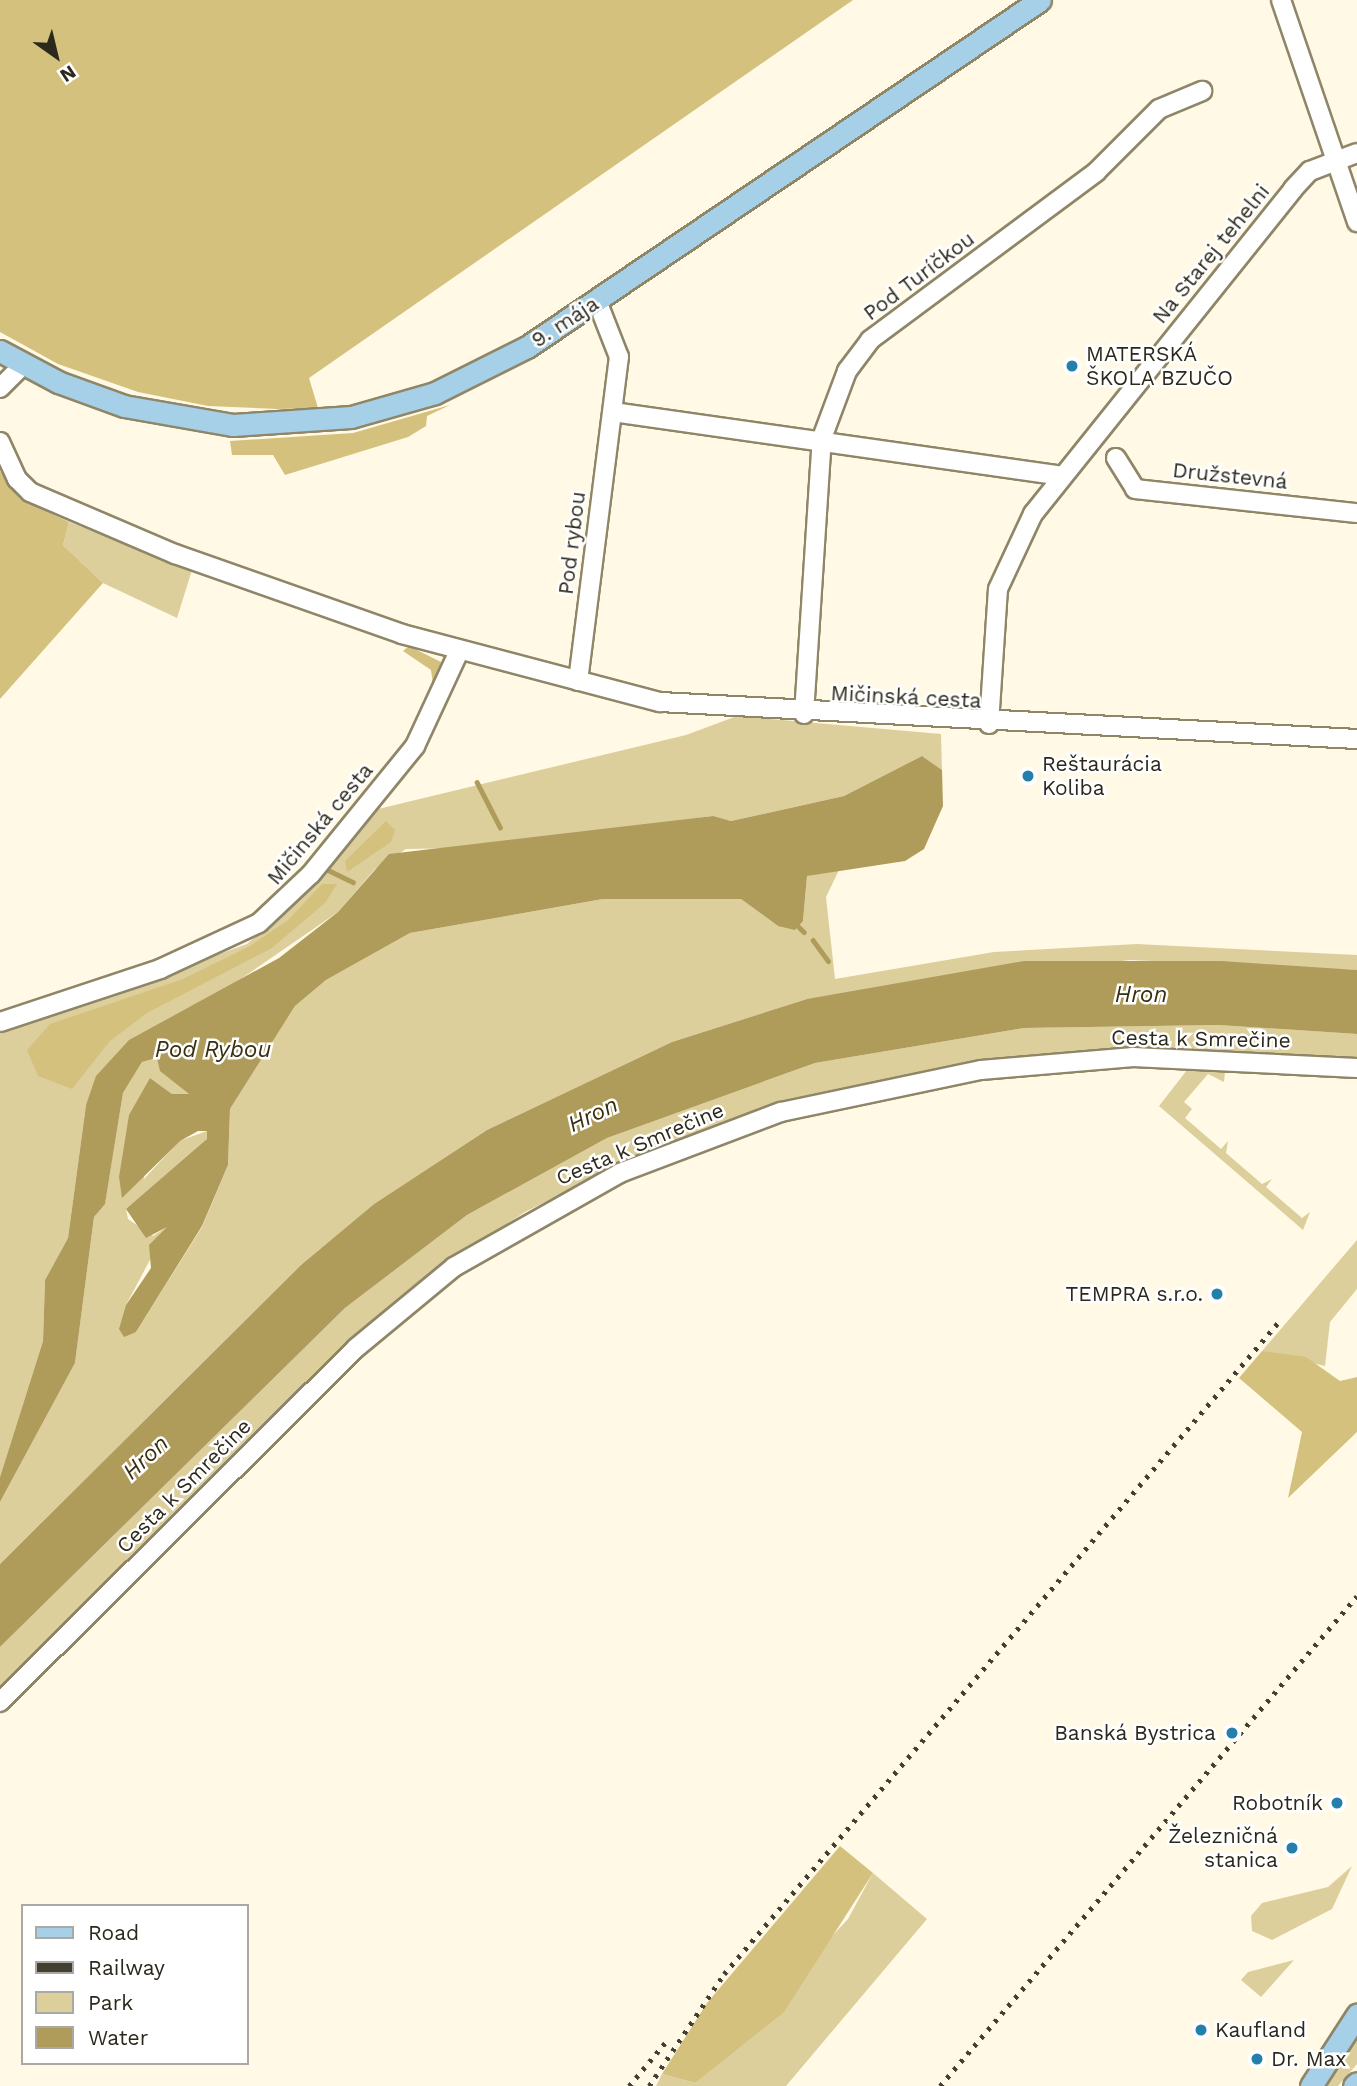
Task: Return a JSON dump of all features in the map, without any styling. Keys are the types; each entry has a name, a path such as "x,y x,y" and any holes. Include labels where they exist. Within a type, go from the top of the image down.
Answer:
{"main road":[{"name":"9. mája","path":"0,351 23,365 158,414 233,425 316,422 395,407 467,380 597,301 1040,0"},
{"path":"1311,2086 1357,2015"}],"street":[{"path":"1281,0 1357,222"},
{"name":"Pod Turíčkou","path":"804,714 822,438 832,400 870,340 1096,172 1160,109 1202,91"},
{"name":"Na Starej tehelni","path":"989,724 998,589 1014,548 1058,475 1293,189 1310,171 1357,153"},
{"name":"Pod rybou","path":"578,681 619,357 597,301"},
{"path":"0,388 23,365"},
{"path":"613,412 822,438 1058,475"},
{"name":"Mičinská cesta","path":"0,442 17,479 48,501 243,579 459,651 660,702 804,714 989,724 1357,739"},
{"name":"Družstevná","path":"1116,458 1135,489 1357,513"},
{"name":"Mičinská cesta","path":"0,1022 160,969 259,923 312,874 415,746 459,651"},
{"name":"Cesta k Smrečine","path":"0,1702 356,1348 454,1267 620,1173 781,1112 981,1070 1133,1057 1357,1068"}],"green space":[{"path":"69,522 192,570 177,618 103,583 63,545"},
{"path":"737,716 941,734 942,770 922,756 844,796 731,821 712,816 468,848 406,849 375,869 338,912 226,989 86,1105 68,1238 45,1280 43,1341 0,1477 0,1034 247,944 314,886 374,810 686,735"},
{"path":"840,868 826,897 835,979 994,952 1137,944 1357,955 1357,970 1130,960 807,999 672,1042 487,1130 374,1204 301,1265 0,1564 0,1502 75,1363 94,1217 105,1203 123,1093 142,1062 157,1058 161,1071 189,1094 172,1094 150,1078 144,1179 179,1141 207,1131 207,1139 158,1186 126,1209 128,1219 153,1236 168,1226 126,1305 136,1332 202,1227 228,1165 230,1109 295,1006 326,980 410,933 603,899 741,899 778,926 803,921 807,876"},
{"path":"1218,1025 1357,1034 1357,1060 1129,1049 886,1079 648,1150 525,1212 450,1261 0,1691 0,1647 345,1308 467,1215 607,1138 815,1063 1024,1028"},
{"path":"1187,1070 1225,1071 1224,1082 1208,1074 1184,1102 1192,1109 1185,1118 1221,1149 1228,1141 1226,1153 1262,1184 1272,1179 1266,1187 1302,1218 1310,1212 1303,1230 1159,1106"},
{"path":"1357,1240 1357,1289 1330,1322 1325,1366 1262,1351"},
{"path":"1352,1866 1332,1909 1272,1940 1252,1931 1251,1916 1262,1903 1328,1887"},
{"path":"873,1873 927,1919 786,2086 656,2086 662,2074 695,2083 848,1919"},
{"path":"1294,1960 1261,1997 1241,1980 1248,1972"},
{"path":"1357,2032 1357,2064 1338,2086 1324,2086"}],"shaded area":[{"path":"0,0 853,0 309,378 318,408 277,409 208,406 138,392 58,364 0,332"},
{"path":"450,405 427,416 426,426 408,437 285,475 273,455 232,455 230,441 353,433"},
{"path":"0,471 20,499 69,522 63,545 103,583 0,699"},
{"path":"409,646 441,662 434,692 431,670 403,651"},
{"path":"386,821 395,830 391,842 347,872 345,861"},
{"path":"322,884 337,884 325,903 272,948 147,1013 110,1041 72,1089 38,1076 27,1050 50,1024 183,979 250,946 288,920"},
{"path":"1262,1351 1306,1357 1340,1381 1357,1377 1357,1432 1288,1498 1302,1432 1239,1378"},
{"path":"840,1846 873,1873 784,2012 695,2083 662,2074 707,2003"}],"water":[{"name":"Pod Rybou","path":"922,756 942,770 943,806 924,849 905,861 807,876 803,921 795,930 778,926 741,899 603,899 410,933 326,980 295,1006 230,1109 228,1165 202,1226 136,1332 124,1337 119,1329 126,1305 151,1268 149,1245 167,1227 146,1238 126,1209 207,1139 207,1131 198,1131 180,1141 122,1198 119,1177 129,1115 150,1078 172,1094 189,1094 160,1071 157,1058 142,1062 123,1093 105,1204 94,1217 75,1363 0,1502 0,1477 43,1341 45,1280 68,1238 86,1105 96,1076 129,1040 279,958 338,912 389,854 713,816 731,821 844,796"},
{"name":"Hron","path":"1024,961 1221,961 1357,970 1357,1034 1218,1025 1024,1028 815,1063 607,1138 467,1215 345,1308 0,1647 0,1564 301,1265 374,1204 487,1130 672,1042 807,999"}],"waterway":[{"path":"477,782 500,827"},
{"path":"326,869 353,882"},
{"path":"799,927 804,932"},
{"path":"813,940 828,961"}],"railway":[{"path":"649,2086 724,1974 1281,1319"},
{"path":"940,2086 1357,1596"},
{"path":"629,2086 665,2043"}],"place":[{"name":"MATERSKÁ ŠKOLA BZUČO","path":"1072,366"},
{"name":"Reštaurácia Koliba","path":"1028,776"},
{"name":"TEMPRA s.r.o.","path":"1217,1294"},
{"name":"Banská Bystrica","path":"1232,1733"},
{"name":"Robotník","path":"1337,1803"},
{"name":"Železničná stanica","path":"1292,1848"},
{"name":"Kaufland","path":"1201,2030"},
{"name":"Dr. Max","path":"1257,2059"}]}
